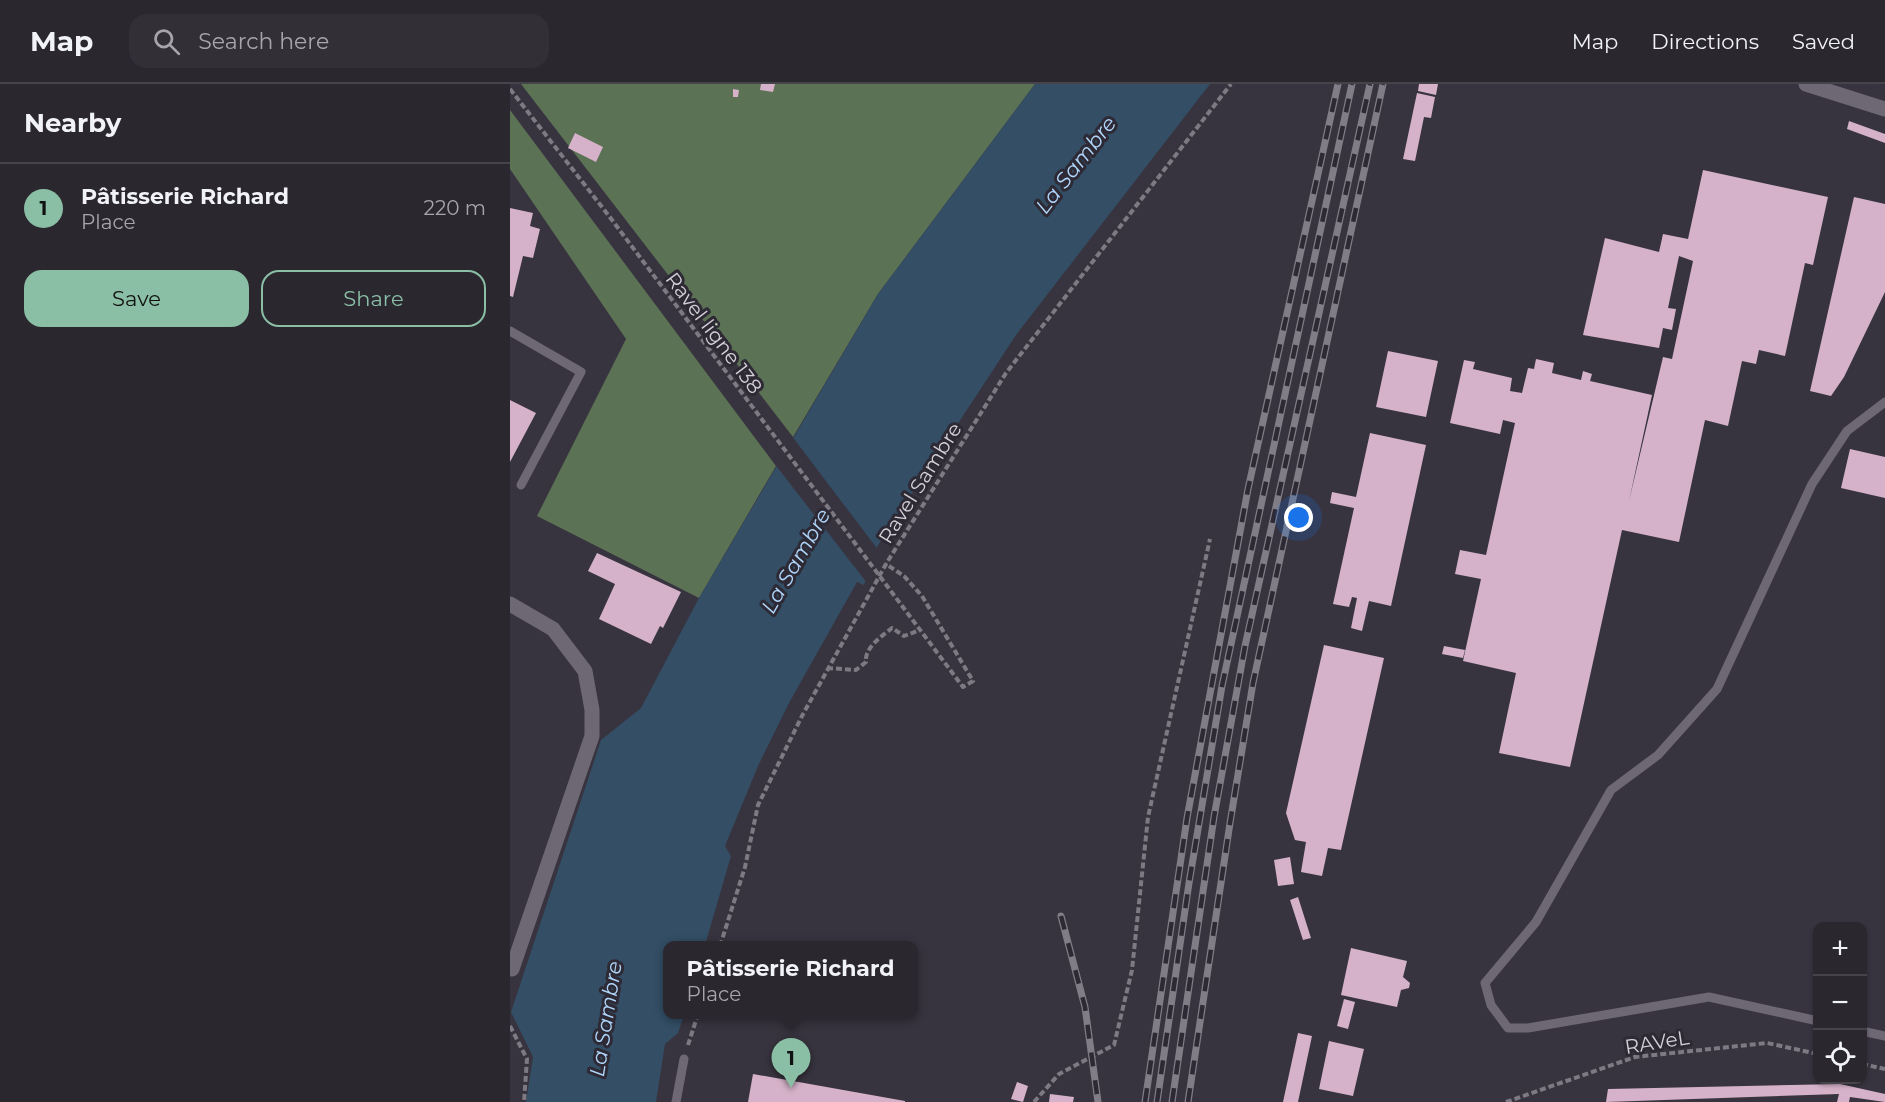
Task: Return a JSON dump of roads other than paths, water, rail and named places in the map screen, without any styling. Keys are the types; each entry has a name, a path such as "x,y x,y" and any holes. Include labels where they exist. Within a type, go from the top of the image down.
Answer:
{"street":[{"path":"1806,84 1885,109"},
{"path":"510,604 553,629 585,671 592,710 592,736 512,969"}],"lane":[{"path":"510,331 581,372 521,485"},
{"path":"1813,1020 1709,997 1528,1028 1508,1028 1491,1005 1485,984 1536,922 1611,790 1658,755 1717,689 1812,484 1847,431 1885,402"},
{"path":"1867,1032 1885,1036"},
{"path":"676,1102 684,1059"}],"water":[{"name":"La Sambre","path":"1035,84 1210,84 1016,335 877,547 864,585 857,582 789,703 758,766 725,846 731,856 706,941 663,941 663,1019 683,1019 678,1033 665,1044 656,1102 526,1102 533,1057 511,1012 601,740 641,708 699,598 878,294"}],"railway":[{"path":"1145,1102 1187,818 1248,489 1338,84"},
{"path":"1157,1102 1189,883 1222,686 1352,84"},
{"path":"1172,1102 1214,817 1245,646 1370,84"},
{"path":"1188,1102 1253,683 1383,84"},
{"path":"1061,916 1085,1007 1098,1102"}],"place":[{"name":"Pâtisserie Richard","path":"791,1088"}]}
